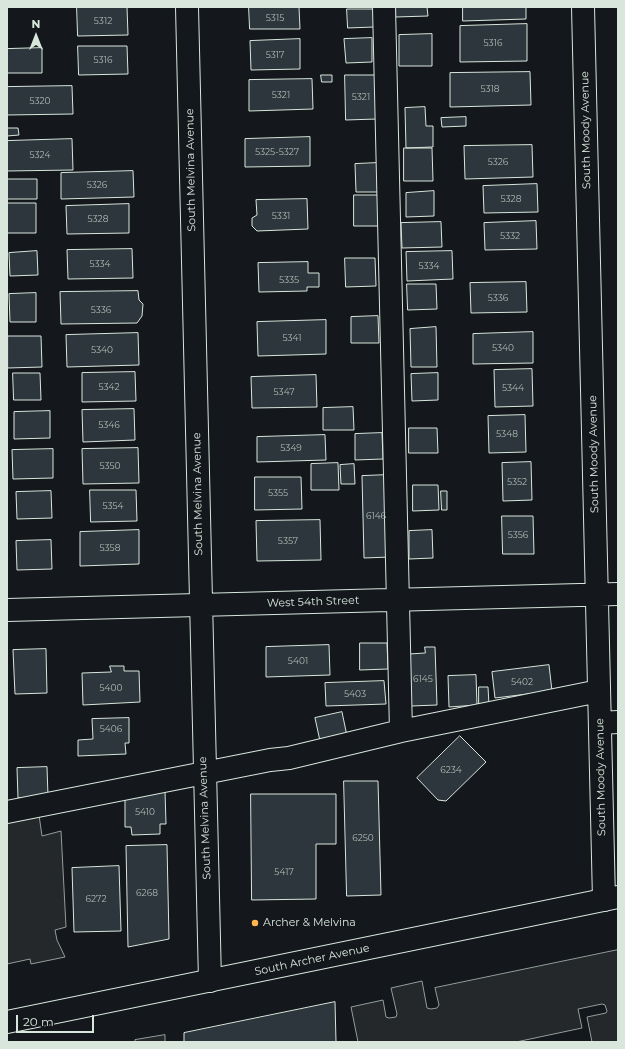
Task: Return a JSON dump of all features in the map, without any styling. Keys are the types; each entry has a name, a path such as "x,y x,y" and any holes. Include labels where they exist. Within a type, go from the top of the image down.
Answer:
{"street":[{"name":"South Melvina Avenue","path":"187,7 210,981"},
{"path":"384,7 401,731"},
{"name":"South Moody Avenue","path":"583,7 608,594 599,691 609,722 611,899"},
{"name":"West 54th Street","path":"7,610 608,594"},
{"path":"7,812 204,773 289,758 401,731 599,691"},
{"name":"South Archer Avenue","path":"7,1022 611,899"}],"shaded area":[{"path":"39,815 42,836 61,831 66,927 55,930 57,940 65,957 31,964 30,959 7,964 7,822"},
{"path":"618,950 618,1042 592,1042 587,1017 606,1013 607,1011 605,1005 602,1004 578,1009 582,1028 516,1042 358,1042 351,1007 383,1000 386,1017 396,1017 397,1014 391,988 422,981 427,1008 437,1008 439,1005 435,988"},
{"path":"165,1035 165,1042 135,1042 135,1040"}],"building":[{"path":"77,7 127,7 128,35 78,36"},
{"path":"249,7 299,7 300,29 250,29"},
{"path":"396,7 427,7 428,16 396,17"},
{"path":"463,7 526,7 526,19 463,21"},
{"path":"347,9 374,9 374,27 348,28"},
{"path":"527,24 527,61 460,62 460,26"},
{"path":"432,34 432,66 399,66 399,35"},
{"path":"372,38 372,62 346,63 344,39"},
{"path":"300,39 300,69 251,70 250,41"},
{"path":"78,46 127,46 128,74 79,75"},
{"path":"42,48 42,73 7,73 7,49"},
{"path":"530,72 531,105 450,107 450,73"},
{"path":"321,75 332,75 332,82 322,82"},
{"path":"345,75 376,75 377,119 346,120"},
{"path":"312,79 313,109 249,111 249,80"},
{"path":"72,86 73,114 7,115 7,87"},
{"path":"425,107 426,126 433,126 433,147 406,148 405,108"},
{"path":"466,117 466,126 442,127 441,118"},
{"path":"7,128 18,128 19,135 7,136"},
{"path":"310,137 310,166 245,167 245,139"},
{"path":"72,139 73,170 7,171 7,141"},
{"path":"532,145 533,177 465,179 464,146"},
{"path":"404,148 432,148 433,181 404,181"},
{"path":"377,163 378,192 356,192 355,164"},
{"path":"133,171 134,197 61,199 61,173"},
{"path":"7,179 37,179 37,199 8,199"},
{"path":"537,184 538,212 484,213 483,186"},
{"path":"434,191 434,216 406,217 406,193"},
{"path":"354,195 379,195 380,226 354,226"},
{"path":"307,199 308,229 257,231 252,226 252,218 257,215 256,200"},
{"path":"7,203 36,203 36,233 7,233"},
{"path":"129,204 129,233 67,234 66,206"},
{"path":"536,221 537,249 485,250 484,223"},
{"path":"441,222 442,247 402,248 401,223"},
{"path":"132,249 133,278 68,279 67,250"},
{"path":"37,251 38,275 10,276 9,253"},
{"path":"452,251 453,279 407,281 406,252"},
{"path":"345,258 375,258 376,286 346,287"},
{"path":"308,262 308,273 319,273 319,287 307,287 307,291 259,292 258,263"},
{"path":"526,282 527,312 471,313 470,283"},
{"path":"407,284 436,284 437,309 408,310"},
{"path":"138,291 139,300 143,304 142,316 137,323 61,324 60,292"},
{"path":"36,293 36,322 10,322 9,294"},
{"path":"378,316 379,343 351,343 351,317"},
{"path":"326,320 326,354 258,356 257,322"},
{"path":"436,327 437,367 411,367 410,329"},
{"path":"533,332 533,363 473,364 473,334"},
{"path":"138,333 139,365 67,367 66,335"},
{"path":"8,336 41,336 42,367 8,368"},
{"path":"532,369 533,406 495,407 494,370"},
{"path":"135,372 136,401 82,402 82,373"},
{"path":"13,373 40,373 41,400 14,400"},
{"path":"438,373 438,400 412,401 411,374"},
{"path":"316,375 317,407 252,408 251,377"},
{"path":"353,407 354,430 323,430 323,408"},
{"path":"134,409 135,440 83,442 82,410"},
{"path":"50,411 50,438 14,439 14,412"},
{"path":"525,415 526,452 489,453 488,416"},
{"path":"409,428 437,428 438,453 409,453"},
{"path":"382,433 383,459 355,460 355,434"},
{"path":"325,435 326,460 257,462 257,437"},
{"path":"138,448 139,483 83,484 82,449"},
{"path":"53,449 53,478 13,479 12,450"},
{"path":"531,462 532,500 503,501 502,463"},
{"path":"338,463 339,490 311,490 311,464"},
{"path":"354,464 355,484 341,484 340,465"},
{"path":"388,475 390,557 364,558 362,476"},
{"path":"255,477 301,477 302,509 255,510"},
{"path":"413,485 438,485 439,510 413,511"},
{"path":"90,490 136,490 137,521 91,522"},
{"path":"51,491 52,518 17,519 16,492"},
{"path":"441,491 447,491 447,510 442,510"},
{"path":"502,516 533,516 534,554 503,554"},
{"path":"320,520 321,560 257,561 256,521"},
{"path":"139,530 139,564 80,566 80,532"},
{"path":"432,530 433,558 409,559 409,531"},
{"path":"51,540 52,569 17,570 16,541"},
{"path":"360,643 387,643 388,669 360,670"},
{"path":"329,645 330,675 266,677 266,647"},
{"path":"425,647 435,647 437,705 411,706 409,654 425,653"},
{"path":"46,649 47,693 15,694 13,650"},
{"path":"549,665 552,691 495,698 492,672"},
{"path":"110,666 124,666 124,671 139,671 140,702 83,705 82,673 111,672"},
{"path":"476,675 477,705 449,707 448,676"},
{"path":"384,681 386,704 326,706 325,683"},
{"path":"479,687 488,687 489,705 479,705"},
{"path":"342,712 347,736 320,741 315,718"},
{"path":"129,718 129,743 125,743 126,754 78,756 78,740 93,739 92,719"},
{"path":"460,736 486,762 446,801 438,800 417,778"},
{"path":"47,767 48,796 18,798 17,768"},
{"path":"344,781 378,781 381,895 347,896"},
{"path":"165,791 166,824 160,824 160,834 132,835 131,827 125,827 125,799"},
{"path":"251,794 336,794 336,844 316,844 316,899 252,900"},
{"path":"167,845 169,939 128,947 126,846"},
{"path":"119,866 121,931 74,932 72,868"},
{"path":"335,1002 336,1042 184,1042 184,1033"}],"place":[{"name":"Archer & Melvina","path":"255,923"}]}
